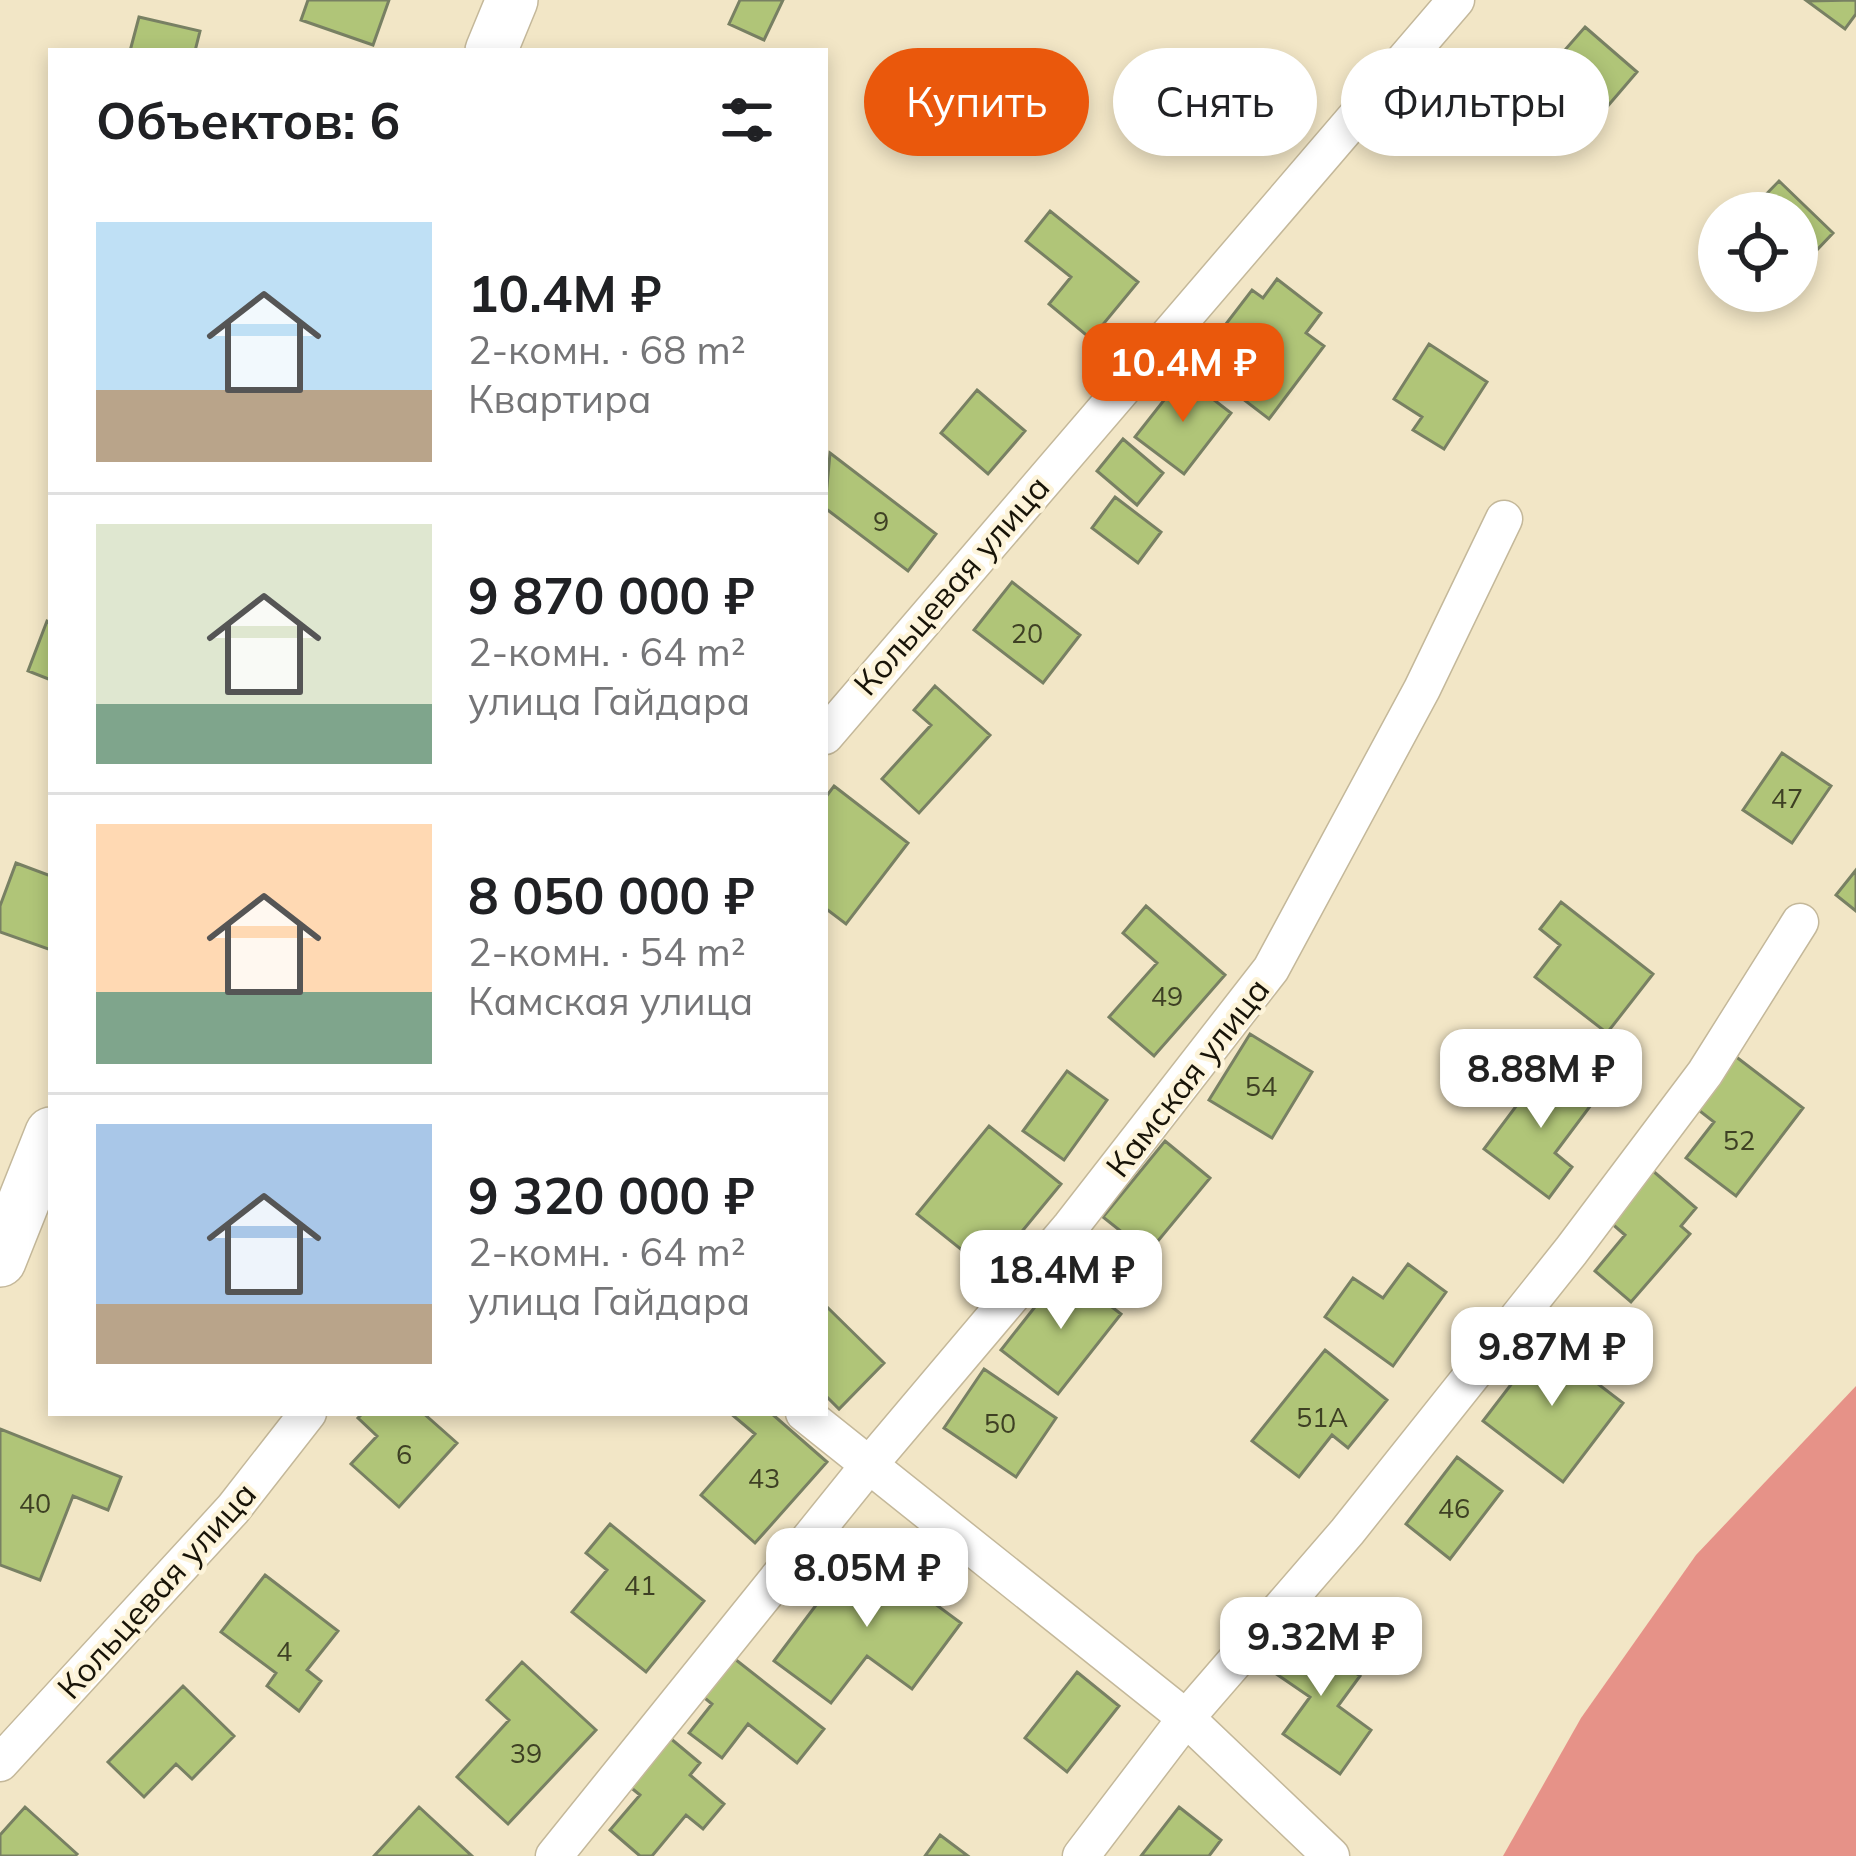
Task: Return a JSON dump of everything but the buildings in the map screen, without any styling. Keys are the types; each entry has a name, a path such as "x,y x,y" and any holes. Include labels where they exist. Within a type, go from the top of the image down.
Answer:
{"street":[{"path":"492,48 512,0"},
{"name":"Кольцевая улица","path":"828,733 1456,0"},
{"name":"Камская улица","path":"554,1856 869,1465 1071,1226 1271,969 1460,614 1504,519"},
{"path":"1081,1856 1186,1718 1347,1532 1571,1251 1705,1073 1799,922"},
{"path":"0,1261 48,1141"},
{"name":"Кольцевая улица","path":"0,1763 233,1509 306,1416"},
{"path":"808,1416 1186,1718 1331,1856"}],"shaded area":[{"path":"1856,1386 1856,1856 1503,1856 1581,1718 1696,1555"}]}
